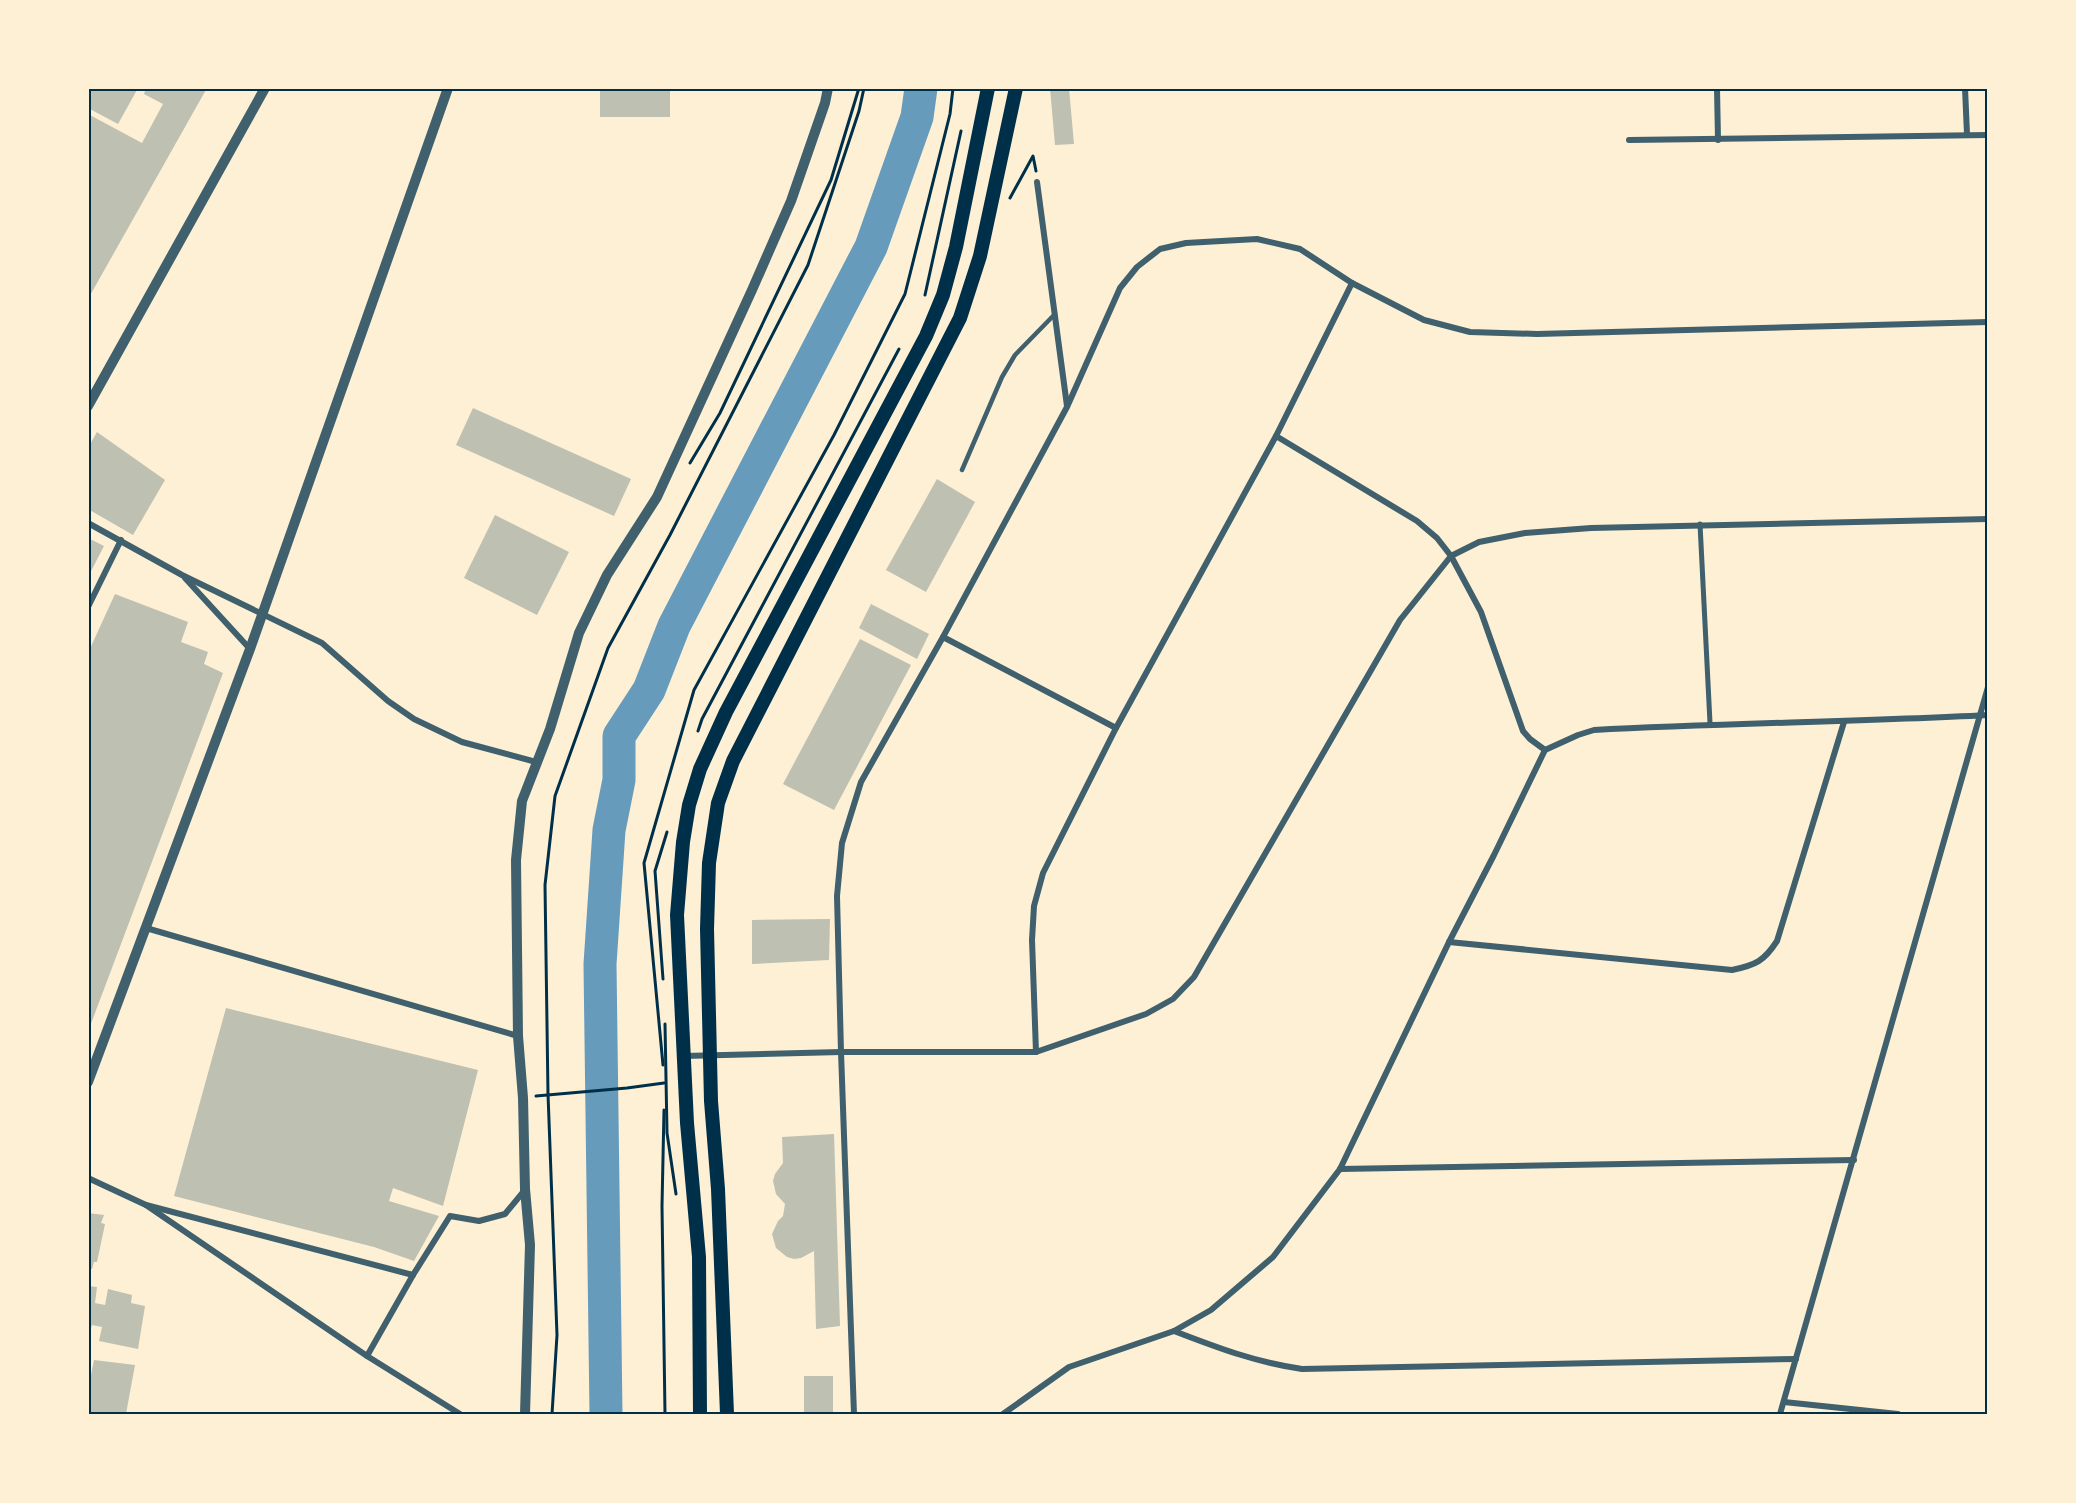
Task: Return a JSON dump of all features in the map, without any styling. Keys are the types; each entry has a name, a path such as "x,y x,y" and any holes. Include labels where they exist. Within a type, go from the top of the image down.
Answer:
{"main road":[{"path":"700,1414 699,1257 685,1087 677,915 683,842 689,805 700,769 726,712 926,336 943,295 956,248 988,88"},
{"path":"727,1414 718,1189 711,1101 707,929 709,863 718,803 733,761 960,318 980,256 1016,88"}],"street":[{"path":"88,406 265,88"},
{"path":"88,1082 250,649 448,88"},
{"path":"525,1414 530,1245 518,1036 516,860 522,801 550,729 579,633 607,575 657,497 752,290 791,201 825,103 828,88"},
{"path":"1717,88 1718,140"},
{"path":"1965,88 1967,134"},
{"path":"1629,140 1988,135"},
{"path":"1037,182 1067,407"},
{"path":"854,1414 837,896 842,843 861,782 944,637 1067,407 1120,288 1137,267 1160,249 1186,243 1257,238 1300,249 1352,283 1424,320 1470,332 1537,334 1988,322"},
{"path":"1036,1052 1032,940 1034,906 1043,873 1116,728 1276,436 1352,283"},
{"path":"1276,436 1417,521 1437,538 1451,556 1481,612 1523,731 1545,750"},
{"path":"684,1056 841,1052 1036,1052 1146,1014 1173,999 1194,977 1400,620 1451,556 1479,542 1525,532 1591,528 1988,519"},
{"path":"88,523 182,575 322,643 388,701 414,719 462,742 536,762"},
{"path":"1700,524 1710,723"},
{"path":"88,607 121,540"},
{"path":"182,575 250,649"},
{"path":"944,637 1116,728"},
{"path":"1780,1414 1854,1160 1978,715 1988,687"},
{"path":"1003,1414 1069,1367 1174,1331 1211,1310 1273,1257 1340,1169 1449,942 1545,750 1594,730 1710,723 1844,722 1988,715"},
{"path":"1449,942 1732,970 1753,966 1767,957 1777,941 1844,722"},
{"path":"146,927 518,1036"},
{"path":"1340,1169 1854,1160"},
{"path":"88,1178 146,1205 367,1356 460,1414"},
{"path":"367,1356 450,1216 479,1221 505,1214 525,1189"},
{"path":"146,1205 413,1275"},
{"path":"1174,1331 1244,1357 1302,1369 1796,1359"},
{"path":"1784,1402 1898,1414"}],"lane":[{"path":"963,470 1002,376 1015,355 1055,314"}],"path":[{"path":"687,468 720,413 831,180 859,88"},
{"path":"552,1414 557,1335 548,1094 545,885 555,796 608,648 670,534 808,264 859,111 864,88"},
{"path":"924,296 963,123"},
{"path":"1010,198 1034,156 1037,182"},
{"path":"695,741 702,719 900,348"},
{"path":"663,988 655,871 668,828"},
{"path":"665,1024 667,1133 677,1200"},
{"path":"548,1094 627,1088 665,1082 685,1087"},
{"path":"537,1095 537,1107"}],"building":[{"path":"88,88 138,88 118,124 88,108"},
{"path":"146,88 207,88 88,299 88,114 142,143 163,104 144,94"},
{"path":"600,88 670,88 670,117 600,117"},
{"path":"1050,88 1069,88 1074,144 1055,145"},
{"path":"473,408 631,479 614,516 456,445"},
{"path":"97,432 165,480 133,535 88,509 88,448"},
{"path":"937,479 975,502 926,592 886,570"},
{"path":"495,515 569,552 537,615 464,578"},
{"path":"88,538 104,546 88,577"},
{"path":"115,594 188,622 181,642 208,652 204,664 223,673 89,1029 88,653"},
{"path":"871,604 929,634 917,659 859,628"},
{"path":"860,639 911,665 834,810 783,784"},
{"path":"830,919 829,960 752,964 752,920"},
{"path":"226,1008 478,1070 443,1206 393,1188 389,1201 439,1216 414,1261 374,1247 174,1196"},
{"path":"834,1134 840,1326 816,1329 814,1251 794,1259 787,1257 776,1248 772,1234 783,1216 785,1204 776,1194 773,1181 783,1163 782,1137"},
{"path":"88,1213 104,1215 101,1223 105,1224 97,1262 94,1262 92,1269 88,1269"},
{"path":"88,1286 97,1287 95,1303 105,1305 108,1289 132,1295 131,1303 145,1306 138,1349 99,1341 102,1327 92,1325 88,1338"},
{"path":"94,1360 135,1365 126,1414 88,1414 88,1375 91,1375"},
{"path":"804,1376 833,1376 833,1414 804,1414"}],"waterway":[{"path":"606,1414 600,964 609,830 619,780 619,736 649,690 674,626 871,247 917,117 921,88"}]}
